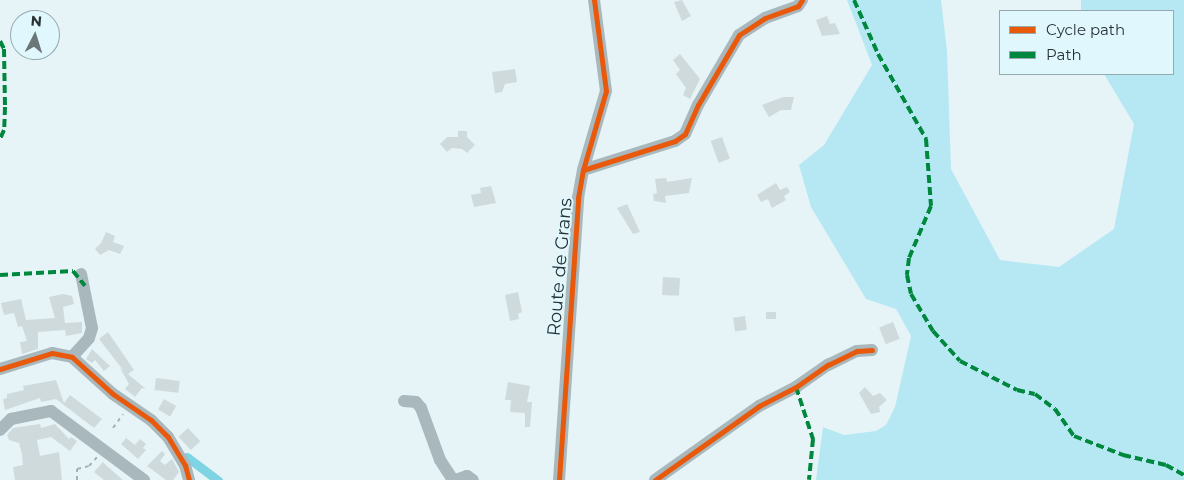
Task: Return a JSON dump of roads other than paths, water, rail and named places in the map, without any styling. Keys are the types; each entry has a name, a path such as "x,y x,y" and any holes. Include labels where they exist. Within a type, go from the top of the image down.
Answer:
{"street":[{"name":"Route de Grans","path":"559,480 572,264 583,170 606,91 594,0"},
{"path":"583,170 674,141 685,134 698,105 739,35 766,18 798,6 802,0"},
{"path":"72,357 89,338 92,328 81,274"},
{"path":"655,480 759,406 796,387 828,365 857,351 872,350"},
{"path":"0,368 52,353 72,357 113,394 130,405 168,437 186,466 189,480"},
{"path":"404,401 416,402 421,408 440,460 454,480 467,476 474,480"},
{"path":"0,430 12,419 51,410 144,480"}],"waterway":[{"path":"187,457 218,480"}]}
